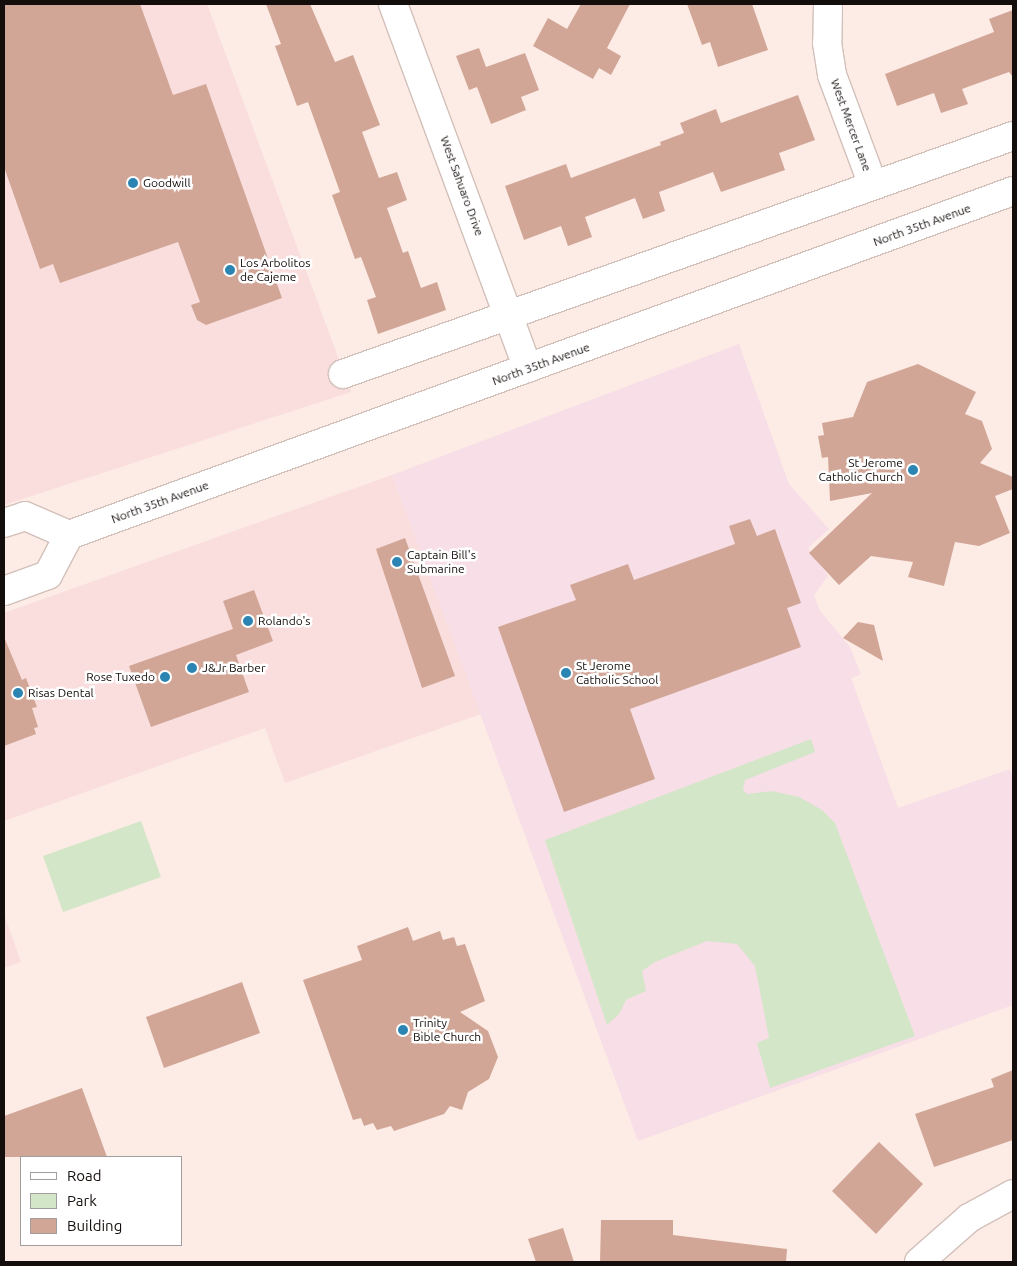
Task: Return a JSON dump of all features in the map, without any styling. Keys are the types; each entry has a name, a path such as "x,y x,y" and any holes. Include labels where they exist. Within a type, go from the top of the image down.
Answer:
{"street":[{"name":"West Sahuaro Drive","path":"395,4 528,368"},
{"name":"West Mercer Lane","path":"828,4 827,44 832,75 873,186"},
{"path":"343,374 1013,136"},
{"name":"North 35th Avenue","path":"69,535 1013,192"},
{"path":"4,523 25,516 69,535 48,575 4,591"},
{"path":"919,1262 944,1236 969,1218 1013,1194"}],"shaded area":[{"path":"4,4 207,4 351,392 4,505"},
{"path":"739,344 789,484 829,529 808,548 828,576 814,595 820,611 850,647 861,674 851,678 898,808 1010,769 1013,778 1013,1005 638,1141 392,475"},
{"path":"392,475 481,714 285,783 265,728 4,821 4,613"},
{"path":"4,914 21,962 4,968"}],"green space":[{"path":"811,739 815,752 745,780 743,790 747,794 772,791 799,797 822,810 835,823 915,1036 770,1088 757,1043 769,1038 755,966 737,944 707,941 655,962 642,971 646,991 626,1000 619,1014 607,1025 545,840"},
{"path":"141,821 161,877 63,912 43,856"}],"building":[{"path":"4,4 140,4 173,95 206,84 282,298 206,325 197,320 191,305 200,302 178,242 60,283 53,264 40,269 4,167"},
{"path":"266,4 310,4 335,62 353,55 380,125 362,132 379,178 397,172 407,200 387,208 403,253 408,251 421,288 437,282 446,310 378,334 367,300 376,297 361,257 355,259 332,195 340,192 308,102 297,106 275,46 281,44"},
{"path":"581,4 630,4 607,48 621,56 611,75 599,68 593,79 533,46 548,18 567,29"},
{"path":"687,4 752,4 768,50 718,67 710,42 702,45"},
{"path":"1013,10 1013,77 1009,72 962,89 968,104 941,113 934,93 897,106 885,74 994,32 989,19"},
{"path":"479,48 486,67 525,53 539,90 521,97 526,110 491,124 477,87 469,90 456,56"},
{"path":"798,95 815,140 779,153 785,170 721,192 713,172 659,192 665,211 643,219 635,198 585,217 592,237 568,246 561,226 524,240 505,186 566,164 571,178 661,145 660,142 684,133 680,123 716,109 721,123"},
{"name":"St Jerome Catholic Church","path":"918,364 976,392 965,414 982,421 992,449 980,463 1013,477 1013,489 995,496 1010,533 979,546 955,542 944,586 908,577 913,562 871,556 839,585 809,553 872,493 830,501 828,457 822,458 818,436 824,435 822,423 853,417 867,382"},
{"name":"St Jerome Catholic School","path":"750,519 757,536 775,529 801,603 787,608 801,647 630,709 655,779 564,812 498,627 576,600 570,585 628,564 634,580 735,544 729,526"},
{"path":"405,538 455,676 422,688 376,549"},
{"path":"254,590 273,641 236,655 249,692 151,727 129,666 233,629 223,601"},
{"path":"858,622 874,625 883,661 843,638"},
{"name":"Risas Dental","path":"4,637 22,680 26,678 37,707 32,708 38,727 34,728 36,734 4,746"},
{"name":"Trinity Bible Church","path":"408,927 413,941 440,931 443,940 454,937 457,946 465,944 485,1001 460,1012 488,1031 498,1057 489,1079 468,1092 462,1110 450,1106 444,1114 394,1131 391,1126 377,1130 373,1123 364,1126 361,1118 353,1120 303,980 362,960 357,946"},
{"path":"242,982 260,1033 164,1068 146,1017"},
{"path":"1013,1070 1013,1140 934,1167 915,1114 994,1087 991,1079"},
{"path":"82,1088 107,1156 4,1157 4,1116"},
{"path":"879,1142 923,1184 876,1234 832,1191"},
{"path":"601,1220 673,1220 673,1235 787,1249 786,1262 600,1262"},
{"path":"563,1228 574,1262 536,1262 528,1239"}],"place":[{"name":"Goodwill","path":"133,183"},
{"name":"Los Arbolitos de Cajeme","path":"230,270"},
{"name":"St Jerome Catholic Church","path":"913,470"},
{"name":"Captain Bill's Submarine","path":"397,562"},
{"name":"Rolando's","path":"248,621"},
{"name":"J&Jr Barber","path":"192,668"},
{"name":"St Jerome Catholic School","path":"566,673"},
{"name":"Rose Tuxedo","path":"165,677"},
{"name":"Risas Dental","path":"18,693"},
{"name":"Trinity Bible Church","path":"403,1030"}]}
